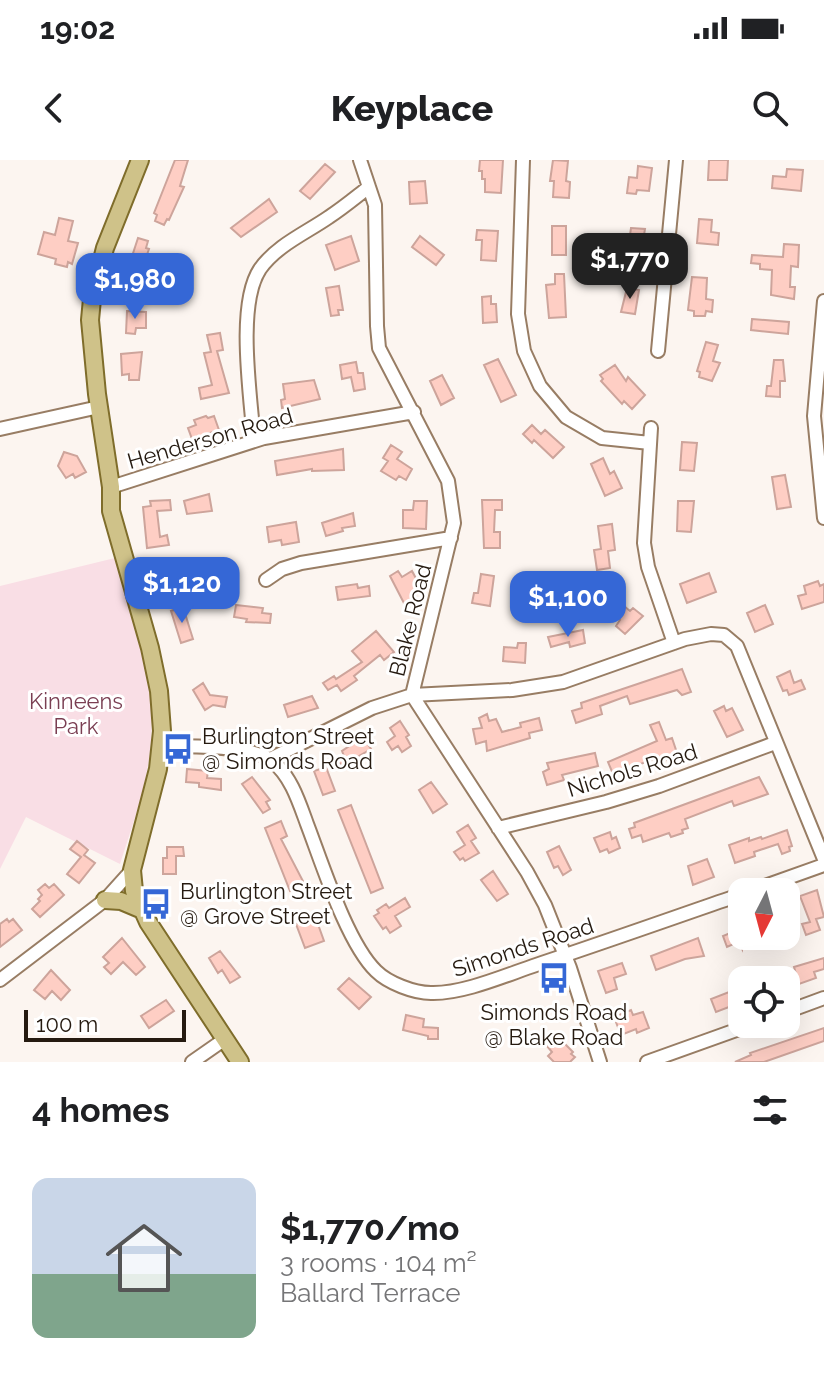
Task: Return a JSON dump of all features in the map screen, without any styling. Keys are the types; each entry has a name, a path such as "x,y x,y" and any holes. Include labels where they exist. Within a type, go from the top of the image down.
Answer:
{"main road":[{"path":"140,160 105,248 90,320 111,487 111,511 159,691 162,731 158,769 132,870 134,891 140,909 240,1062"},
{"path":"105,900 121,901 140,909"}],"street":[{"name":"Blake Road","path":"360,160 375,205 379,348 448,481 454,523 412,695 545,905 600,1062"},
{"path":"523,160 518,314 524,351 540,386 566,417 602,438 650,443"},
{"path":"658,351 676,160"},
{"path":"254,441 246,319 260,270 282,247 369,187"},
{"path":"824,301 818,477 824,518"},
{"path":"0,429 99,407"},
{"name":"Henderson Road","path":"111,487 254,441 414,412"},
{"path":"651,428 644,543 648,567 674,643"},
{"path":"266,580 282,569 301,563 451,538"},
{"path":"160,746 208,746 270,759 372,708 412,695 512,690 563,682 674,643 711,634 724,635 737,646 824,862"},
{"name":"Nichols Road","path":"498,828 659,786 775,743"},
{"name":"Simonds Road","path":"270,759 282,771 295,793 332,890 359,948 377,973 411,990 439,993 497,978 728,899"},
{"name":"Simonds Road","path":"783,878 824,862"},
{"path":"0,980 105,900 132,870"},
{"path":"800,1007 824,998"},
{"path":"647,1062 728,1033"},
{"path":"192,1062 225,1039"}],"green space":[{"name":"Kinneens Park","path":"115,558 141,647 150,692 151,716 147,770 120,864 26,817 0,869 0,586"}],"building":[{"path":"175,160 188,160 180,186 184,187 164,225 155,221 157,215 154,213"},
{"path":"480,160 503,160 501,193 485,192 485,179 479,171"},
{"path":"553,160 568,161 566,181 570,182 569,198 553,197 554,181 550,181"},
{"path":"709,160 728,160 727,180 708,180"},
{"path":"325,164 335,172 310,199 300,191"},
{"path":"638,166 652,168 649,191 627,193 629,177 637,178"},
{"path":"787,169 803,170 801,191 772,188 773,176 786,177"},
{"path":"425,181 427,203 410,204 409,182"},
{"path":"269,199 277,212 241,237 231,228"},
{"path":"59,218 73,221 68,241 78,243 72,264 68,262 67,267 55,264 56,259 38,254 44,232 55,235"},
{"path":"699,219 712,220 711,232 719,233 718,245 697,243"},
{"path":"552,226 566,226 566,255 552,255"},
{"path":"631,228 645,229 641,253 619,251 620,241 629,242"},
{"path":"477,230 498,231 496,261 481,260 482,240 476,240"},
{"path":"351,236 359,261 335,270 326,245"},
{"path":"420,236 444,255 436,265 412,247"},
{"path":"138,238 148,241 146,248 149,249 143,266 164,273 159,288 138,281 135,288 123,284"},
{"path":"784,244 799,245 798,267 791,266 790,287 795,287 794,299 771,295 772,270 760,269 760,264 751,263 752,255 783,257"},
{"path":"555,274 564,274 566,317 549,318 546,285 555,284"},
{"path":"692,277 707,278 706,299 713,300 712,312 706,311 705,316 694,316 694,311 688,310"},
{"path":"339,286 343,310 338,310 339,315 331,316 326,288"},
{"path":"627,288 639,290 635,314 621,312"},
{"path":"491,296 491,304 496,304 497,322 483,323 482,297"},
{"path":"127,311 146,312 146,328 136,328 135,334 126,333"},
{"path":"752,319 789,322 788,334 751,330"},
{"path":"220,333 223,350 217,351 229,393 201,399 199,388 212,385 204,353 211,352 207,335"},
{"path":"706,342 718,345 713,361 720,363 712,381 699,377 700,372 697,371"},
{"path":"142,352 139,380 129,380 129,374 122,375 121,354"},
{"path":"498,359 516,395 501,402 484,365"},
{"path":"774,360 783,360 785,381 780,381 780,397 766,396 767,386 771,386"},
{"path":"356,362 358,373 363,373 365,389 354,391 351,377 342,379 340,365"},
{"path":"615,365 626,381 628,377 645,395 632,409 624,401 622,404 601,381 600,375"},
{"path":"442,375 454,398 441,405 430,381"},
{"path":"314,380 320,399 282,408 281,400 285,399 283,384"},
{"path":"214,416 219,430 192,439 188,428 196,425 194,420"},
{"path":"532,425 541,434 545,430 564,447 553,458 523,434"},
{"path":"682,442 697,443 694,471 680,470"},
{"path":"391,445 402,452 397,459 412,469 406,480 399,476 396,480 381,471 388,461 383,458"},
{"path":"343,449 344,470 312,469 277,475 275,461"},
{"path":"64,452 77,456 86,472 75,478 73,474 66,478 58,466"},
{"path":"603,458 610,474 614,471 622,488 605,496 591,464"},
{"path":"785,475 791,507 777,509 772,477"},
{"path":"209,494 212,511 187,514 184,501"},
{"path":"170,500 171,510 157,511 160,537 167,535 169,545 147,548 143,507 151,506 150,501"},
{"path":"482,500 502,500 502,510 495,510 494,532 500,532 500,548 484,548"},
{"path":"414,501 427,501 426,529 403,528 403,510 413,510"},
{"path":"678,501 694,501 691,532 677,531"},
{"path":"353,513 355,526 326,536 322,523"},
{"path":"296,522 299,542 282,545 281,540 269,542 267,527"},
{"path":"612,524 615,550 608,551 610,568 597,570 594,550 601,549 598,526"},
{"path":"398,571 402,577 412,571 419,584 415,586 419,593 415,595 418,600 406,607 390,576"},
{"path":"709,573 716,592 687,603 680,584"},
{"path":"481,574 494,576 490,606 472,603 474,593 478,593"},
{"path":"818,581 820,586 824,584 824,602 802,609 798,596 806,594 804,586"},
{"path":"357,584 358,588 369,586 370,596 338,600 336,587"},
{"path":"236,605 263,608 262,613 271,614 270,623 246,622 247,619 234,617"},
{"path":"765,605 773,624 755,632 747,613"},
{"path":"624,606 630,611 633,608 643,616 625,634 616,626 620,620 616,616"},
{"path":"183,607 193,639 181,643 171,611"},
{"path":"583,630 585,643 570,647 569,642 551,647 548,637"},
{"path":"376,631 394,652 384,660 380,655 354,676 357,680 341,691 337,685 328,690 323,683 334,676 336,679 362,662 352,651"},
{"path":"518,643 526,643 525,663 503,661 504,647 517,648"},
{"path":"682,669 691,692 682,695 677,690 630,704 627,696 600,706 602,714 576,723 572,711 582,708 581,703"},
{"path":"790,671 794,683 801,680 805,689 789,695 787,690 783,691 777,677"},
{"path":"203,683 210,695 227,697 225,707 213,705 205,710 193,690"},
{"path":"312,696 318,708 288,717 284,705"},
{"path":"724,706 726,711 732,708 743,730 727,737 714,711"},
{"path":"487,714 489,721 496,719 502,732 539,718 542,730 529,733 530,738 487,751 486,741 476,744 473,729 482,728 479,718"},
{"path":"400,721 409,735 406,737 411,746 402,752 398,746 392,750 387,742 395,736 390,728"},
{"path":"659,722 666,740 672,738 678,756 667,760 665,755 613,774 608,762 657,741 650,725"},
{"path":"365,740 371,749 343,769 338,760 344,756 342,751 357,741 359,744"},
{"path":"595,753 598,766 562,775 564,780 547,785 543,772 549,769 547,763"},
{"path":"326,767 335,791 323,795 314,771"},
{"path":"187,769 208,771 207,778 221,779 221,790 186,782"},
{"path":"252,777 270,800 266,802 270,809 263,813 242,784"},
{"path":"759,777 768,794 734,806 732,801 685,819 688,828 671,837 669,833 643,842 641,835 632,838 629,829 635,827 634,823"},
{"path":"431,782 447,804 433,813 419,790"},
{"path":"351,805 383,888 371,893 338,810"},
{"path":"281,821 287,836 281,839 305,885 290,891 265,828"},
{"path":"468,825 476,838 471,841 479,853 465,861 454,852 465,845 457,832"},
{"path":"787,830 792,846 789,847 790,851 782,854 778,844 735,863 729,845 749,838 749,841 762,839"},
{"path":"610,832 612,839 616,837 620,848 609,853 607,849 600,852 594,838"},
{"path":"77,841 88,850 84,855 95,863 79,883 67,874 81,857 70,849"},
{"path":"559,846 571,870 563,875 558,866 554,868 547,852"},
{"path":"167,847 183,847 184,856 176,856 176,874 163,874"},
{"path":"707,859 714,877 693,885 688,866"},
{"path":"493,871 508,894 497,901 481,880"},
{"path":"45,884 49,888 54,884 64,895 40,917 32,909 42,895 38,890"},
{"path":"817,890 824,917 816,919 820,930 806,935 802,924 810,922 800,896"},
{"path":"405,898 410,907 395,916 401,926 390,933 374,916 386,904 389,908"},
{"path":"315,916 324,941 305,948 296,924"},
{"path":"7,919 9,922 13,919 22,930 0,947 0,924"},
{"path":"122,938 145,967 136,975 123,962 111,974 104,967 109,963 103,957"},
{"path":"698,938 704,956 685,959 656,970 651,956"},
{"path":"220,951 240,977 230,983 222,970 218,973 209,958"},
{"path":"824,958 824,969 814,972 816,978 800,984 800,966 797,966"},
{"path":"622,963 626,974 614,978 617,989 606,993 598,971"},
{"path":"51,970 70,990 61,1000 52,991 45,999 34,990"},
{"path":"349,978 371,997 359,1009 338,989"},
{"path":"728,992 728,1007 716,1012 711,999"},
{"path":"166,1000 174,1011 149,1028 141,1016"},
{"path":"631,1010 633,1015 643,1012 649,1028 621,1035 614,1017"},
{"path":"406,1015 424,1019 423,1027 438,1028 438,1039 428,1039 428,1036 403,1030"},
{"path":"824,1028 824,1041 764,1062 735,1062 750,1053"},
{"path":"554,1040 558,1045 562,1041 573,1052 571,1054 575,1057 570,1062 554,1062 548,1056 552,1052 547,1046"}],"place":[{"name":"Burlington Street @ Simonds Road","path":"178,749"},
{"name":"Burlington Street @ Grove Street","path":"156,904"},
{"name":"Simonds Road @ Blake Road","path":"554,978"}]}
